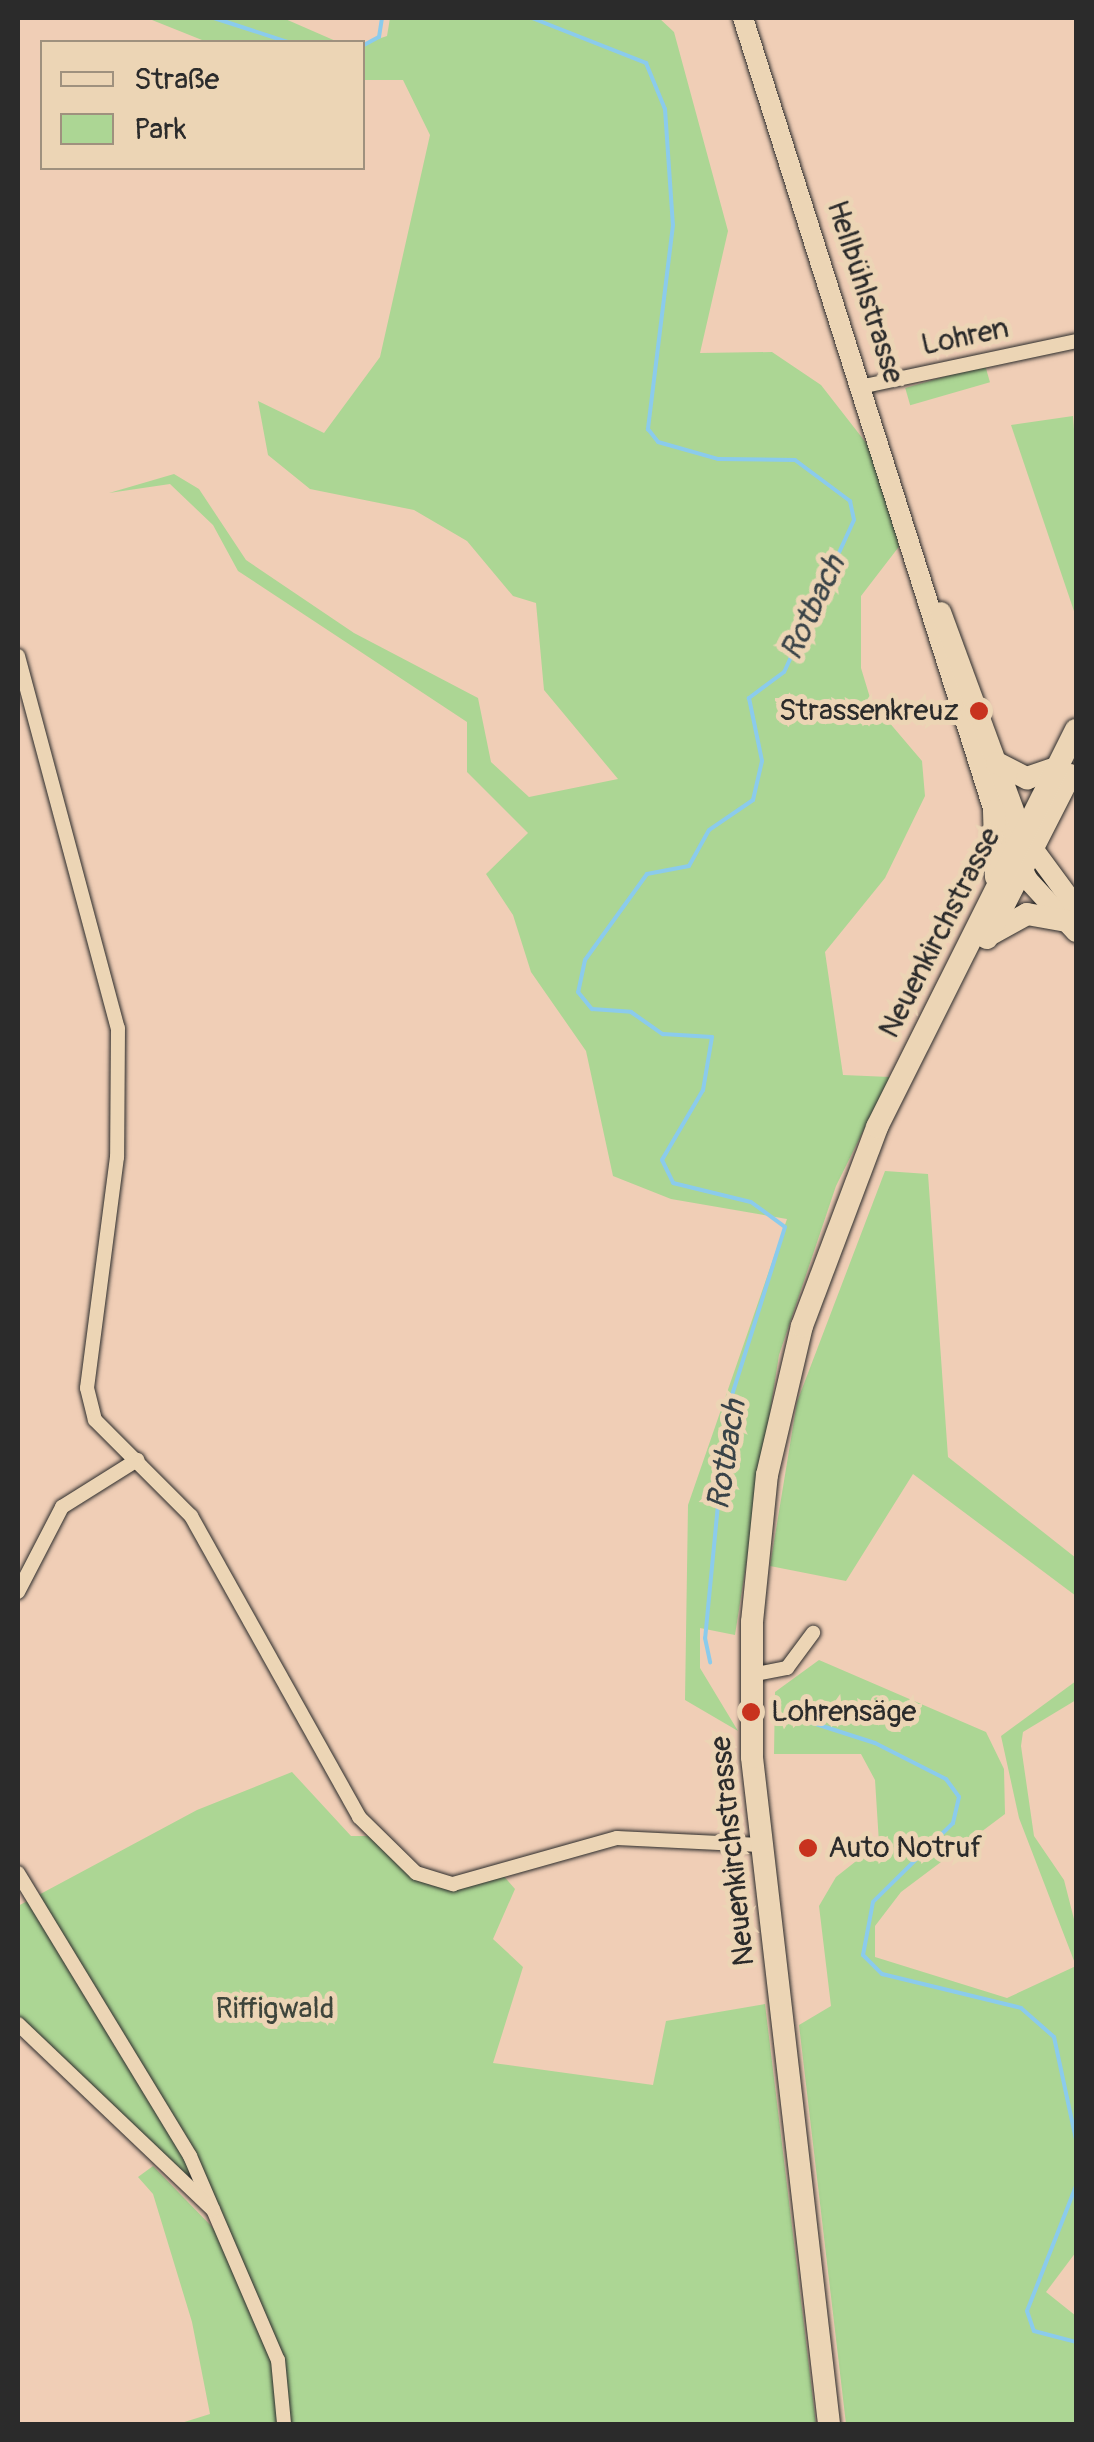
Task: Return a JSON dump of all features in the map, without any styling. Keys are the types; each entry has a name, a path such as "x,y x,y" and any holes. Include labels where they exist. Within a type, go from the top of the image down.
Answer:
{"main road":[{"name":"Hellbühlstrasse","path":"743,18 865,386 994,811 1022,852"},
{"name":"Hellbühlstrasse","path":"928,586 997,762 1022,852"},
{"name":"Neuenkirchstrasse","path":"863,1165 988,937 1022,852 1066,765 1076,730"},
{"path":"997,762 1026,778 1066,765"},
{"path":"994,811 995,888"},
{"path":"1022,852 1073,920"},
{"name":"Neuenkirchstrasse","path":"830,2424 760,1845 751,1675 756,1558 779,1414 818,1276 863,1165 995,888 1022,852"},
{"path":"988,937 1022,915 1073,920"}],"street":[{"name":"Lohren","path":"865,386 1076,341"},
{"path":"18,656 118,1028 110,1236 87,1388 95,1420 191,1516 359,1818 416,1873 453,1884 616,1838 760,1845"},
{"path":"18,1592 62,1508 137,1460"},
{"path":"751,1675 788,1668 814,1633"},
{"path":"18,1873 190,2156 278,2360 284,2424"},
{"path":"18,2024 214,2210"}],"green space":[{"path":"147,18 283,18 333,40 202,40"},
{"path":"390,18 659,18 674,32 728,231 700,353 772,352 821,385 881,462 901,544 861,596 861,668 871,701 922,761 925,796 885,878 825,952 843,1075 890,1077 836,1186 779,1355 735,1635 700,1628 700,1668 738,1731 685,1700 688,1505 787,1219 671,1199 613,1176 586,1051 531,972 513,915 486,874 528,833 467,772 467,722 238,571 213,525 170,484 109,493 174,474 199,489 246,560 354,633 478,698 491,762 529,797 618,779 544,690 536,603 513,596 467,541 414,510 310,489 268,455 258,401 324,433 380,357 430,135 403,80 365,80 365,43 387,36"},
{"path":"985,365 990,382 910,405 905,388"},
{"path":"1073,416 1076,456 1076,617 1011,425"},
{"path":"885,1171 928,1174 948,1457 1076,1558 1076,1596 913,1474 846,1581 770,1566 797,1402"},
{"path":"819,1660 986,1732 1004,1769 1005,1814 901,1892 875,1926 875,1957 1007,1998 1076,1966 1076,2252 1046,2292 1076,2316 1076,2424 846,2424 799,2025 831,2006 819,1906 836,1877 879,1843 875,1780 861,1754 774,1754 775,1692"},
{"path":"1076,1681 1076,1700 1023,1732 1021,1746 1034,1836 1064,1880 1076,1927 1076,1966 1019,1818 1001,1736"},
{"name":"Riffigwald","path":"292,1772 351,1836 371,1836 432,1886 501,1873 515,1889 493,1939 523,1967 493,2063 653,2085 666,2021 765,2004 816,2424 288,2424 286,2377 210,2197 18,2017 18,1906 197,1810"},
{"path":"153,2166 217,2232 273,2359 280,2424 178,2424 210,2414 192,2322 153,2194 138,2177"}],"waterway":[{"name":"Rotbach","path":"214,18 282,40"},
{"name":"Rotbach","path":"365,44 379,37 382,18"},
{"name":"Rotbach","path":"532,18 646,63 665,109 673,225 648,429 658,442 718,459 795,460 850,501 854,520 784,672 749,698 762,761 753,800 709,830 689,866 647,874 585,960 578,992 592,1009 631,1012 663,1034 712,1037 703,1090 662,1160 673,1183 751,1202 785,1227 727,1411 705,1638 710,1662"},
{"name":"Rotbach","path":"794,1717 875,1743 946,1779 959,1797 953,1823 873,1902 863,1955 882,1974 1021,2008 1054,2037 1076,2140"},
{"name":"Rotbach","path":"1076,2186 1027,2311 1034,2331 1076,2342"}],"place":[{"name":"Strassenkreuz","path":"979,711"},
{"name":"Lohrensäge","path":"751,1712"},
{"name":"Auto Notruf","path":"808,1848"}]}
